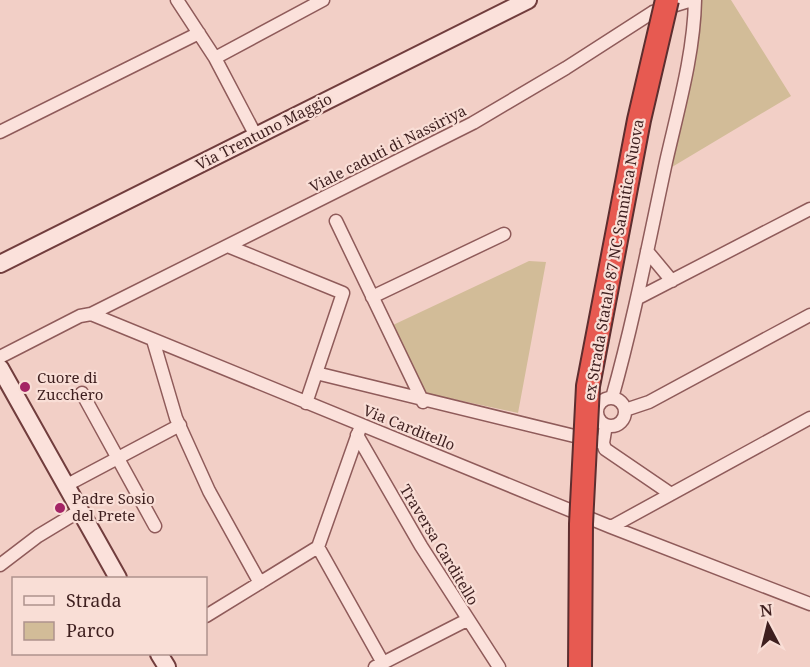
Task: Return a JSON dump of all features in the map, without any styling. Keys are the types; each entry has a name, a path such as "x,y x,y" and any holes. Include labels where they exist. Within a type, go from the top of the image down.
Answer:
{"highway":[{"name":"ex Strada Statale 87 NC Sannitica Nuova","path":"580,667 581,524 588,386 639,120 667,0"}],"street":[{"path":"177,0 215,57 256,136"},
{"path":"215,57 323,0"},
{"name":"Via Trentuno Maggio","path":"0,264 528,0"},
{"path":"612,398 638,298 682,87 695,18 693,0"},
{"name":"Viale caduti di Nassiriya","path":"91,314 473,123 566,68 653,12 693,0"},
{"path":"0,132 199,33"},
{"path":"638,298 810,209"},
{"path":"336,221 423,402"},
{"path":"372,297 504,234"},
{"path":"230,246 343,293 306,403"},
{"path":"647,251 672,281"},
{"path":"0,357 80,316 91,314"},
{"name":"Via Carditello","path":"91,314 306,403 359,430 810,604"},
{"path":"606,425 619,423 625,411 649,402 810,315"},
{"path":"153,340 180,425 209,491 260,583"},
{"path":"0,368 117,577"},
{"path":"316,374 423,402 603,443 612,454 671,494"},
{"path":"82,393 155,526"},
{"path":"556,431 597,410 603,400 612,398 621,402 625,411"},
{"path":"597,410 598,417 606,425"},
{"path":"611,527 810,418"},
{"path":"67,485 180,425"},
{"path":"603,443 606,425"},
{"path":"207,615 318,547 359,430"},
{"name":"Traversa Carditello","path":"359,430 421,546 499,667"},
{"path":"0,565 45,531 81,510"},
{"path":"318,547 379,665 467,620"}],"green space":[{"path":"698,0 731,0 791,96 672,167 698,14"},
{"path":"529,261 546,262 518,413 425,393 393,325"}],"place":[{"name":"Cuore di Zucchero","path":"25,387"},
{"name":"Padre Sosio del Prete","path":"60,508"}]}
